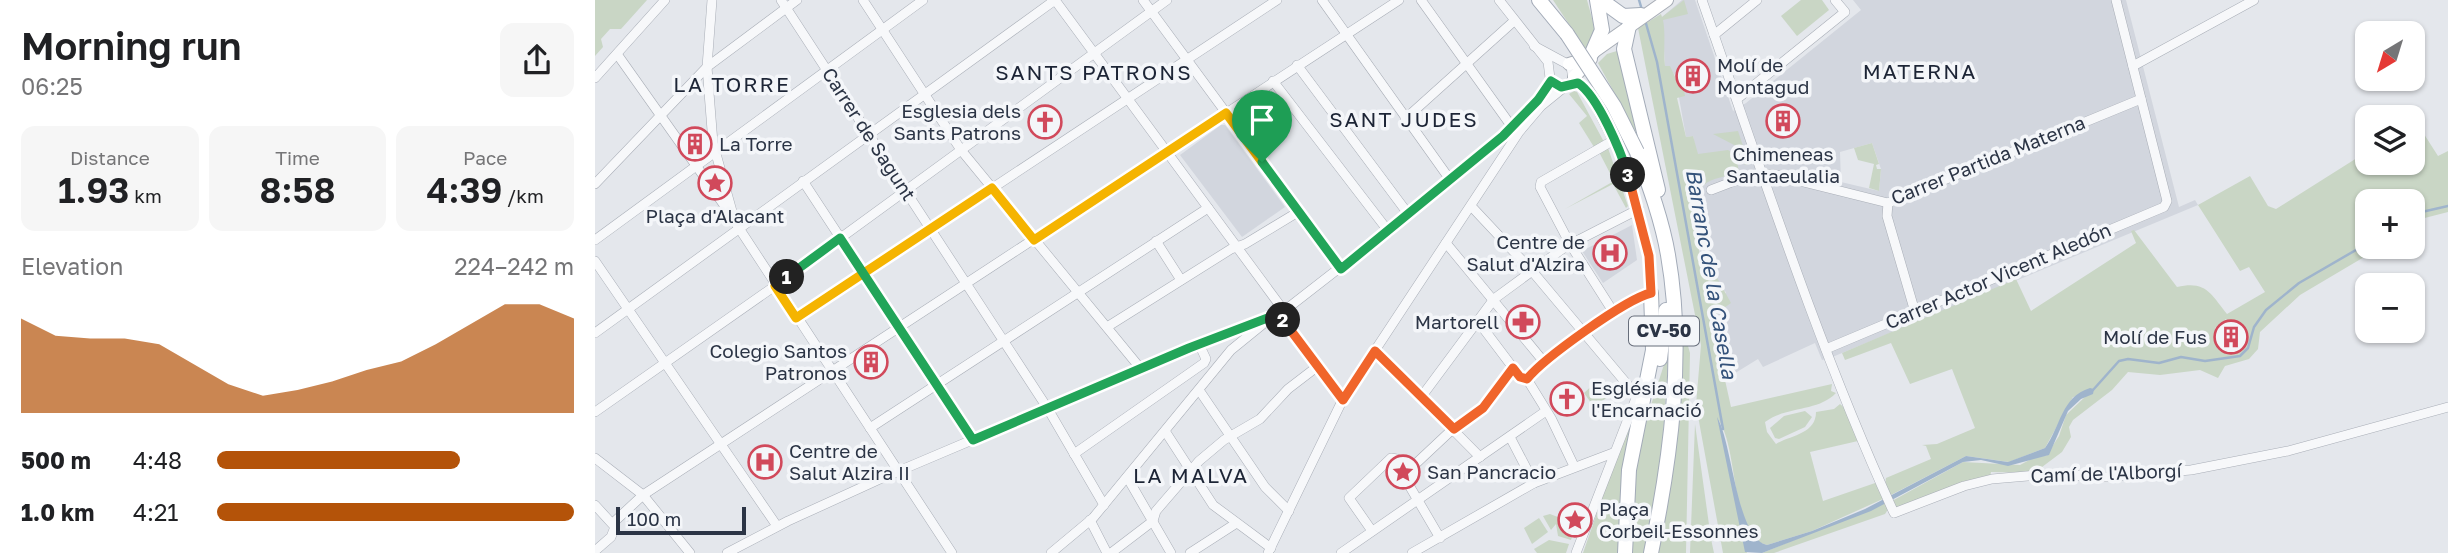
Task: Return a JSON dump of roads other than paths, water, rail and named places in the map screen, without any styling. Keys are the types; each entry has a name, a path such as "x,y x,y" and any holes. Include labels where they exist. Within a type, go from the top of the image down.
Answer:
{"main road":[{"name":"CV-50","path":"1539,0 1567,34"},
{"name":"CV-50","path":"1548,0 1608,96 1637,152 1667,250 1674,310 1673,376 1666,478 1651,553"},
{"path":"1599,0 1634,20"},
{"path":"1592,53 1602,30 1599,0"},
{"path":"1568,75 1634,20 1663,3"},
{"path":"1634,20 1624,49 1651,152 1667,250"},
{"path":"1568,75 1609,42"},
{"name":"CV-50","path":"1625,553 1629,473 1636,433 1656,373 1664,335 1666,279 1660,225"},
{"path":"1636,433 1653,350 1651,293"}],"street":[{"path":"595,78 665,0"},
{"path":"712,0 708,66 714,152 738,229 951,553"},
{"path":"595,184 708,66 784,4 797,0"},
{"path":"863,0 961,150 1141,369"},
{"path":"595,240 923,0"},
{"path":"595,332 1055,0 1237,248 1278,314 1343,400"},
{"path":"1143,0 1341,269"},
{"path":"595,412 775,286 1167,0"},
{"path":"796,318 1277,0"},
{"path":"1322,0 1451,181"},
{"path":"614,522 643,495 1399,0"},
{"path":"1421,0 1512,128"},
{"path":"1051,553 1104,505 1231,350 1341,269 1451,181 1512,128 1538,100 1551,81 1551,70 1499,0"},
{"path":"1702,0 1761,174 1828,353"},
{"path":"1714,35 1757,0"},
{"path":"1737,99 1845,12 1835,0"},
{"path":"2116,0 2141,99"},
{"path":"2133,66 2254,0"},
{"name":"Carrer de Sagunt","path":"784,4 1048,409 1104,505"},
{"path":"1405,118 1514,21"},
{"path":"1534,46 1585,89 1614,140 1639,209 1649,256 1651,293 1643,377 1576,553"},
{"path":"617,54 715,196 732,215"},
{"path":"1551,70 1556,64 1568,75"},
{"path":"1297,65 1409,215"},
{"path":"1551,81 1568,75"},
{"path":"1165,431 1210,502 1269,550 1343,400 1522,128 1568,75"},
{"path":"1273,81 1388,232"},
{"name":"Carrer Actor Vicent Aledón","path":"1828,353 1915,312 2164,207 2167,201 2141,99"},
{"name":"Carrer Partida Materna","path":"1711,190 1761,174 1772,174 1888,203 2141,99"},
{"path":"1614,140 1541,182 1540,187 1570,244 1614,313"},
{"path":"803,181 973,440"},
{"path":"715,196 725,191"},
{"path":"1888,203 1887,216 1915,312"},
{"path":"1471,206 1586,332 1637,396"},
{"path":"870,428 1075,292 1208,208"},
{"path":"1422,396 1495,299 1570,244 1639,209"},
{"path":"1107,327 1298,212"},
{"path":"1156,241 1181,280"},
{"path":"1446,243 1495,299 1543,362"},
{"path":"595,261 777,526"},
{"path":"1527,379 1543,362 1586,332 1651,293"},
{"path":"727,553 777,526 898,472 1278,314"},
{"path":"1477,320 1520,377 1527,379 1574,466"},
{"path":"1074,454 1204,363 1206,359 1200,346"},
{"path":"1375,351 1480,457"},
{"name":"Camí de l'Alborgí","path":"1828,353 1894,513 1964,486 1992,479 2050,474 2107,477 2191,470 2288,450 2448,407"},
{"path":"1090,520 1109,553 1154,518 1191,470 1221,442 1260,419 1288,389 1318,366"},
{"path":"1440,538 1406,480 1409,470 1454,429 1483,408 1513,368"},
{"path":"1199,390 1267,490 1289,511"},
{"path":"1341,553 1546,411"},
{"path":"1510,437 1534,484"},
{"path":"1412,553 1534,484 1574,466 1613,453"},
{"path":"595,458 643,495 689,553"},
{"path":"1372,531 1349,498 1391,458 1397,459 1409,470"},
{"path":"1127,477 1154,518 1171,553"},
{"path":"595,505 614,522 615,529 611,537 595,551"},
{"path":"1190,553 1235,524"}],"water":[{"path":"2094,389 2093,394 2081,399 2068,411 2049,455 2008,466 1981,460 1963,462 1871,511 1762,553 1745,552 1717,417 1748,526 1757,539 1767,545 1812,531 1865,509 1966,456 2008,462 2045,448 2067,405 2080,392"}],"waterway":[{"name":"Barranc de la Casella","path":"1639,0 1642,10"},
{"name":"Barranc de la Casella","path":"1645,20 1657,62 1723,429"},
{"path":"2425,211 2448,206"},
{"path":"2093,390 2119,361 2128,359 2159,363 2181,357 2205,361 2240,356 2248,348 2254,327 2266,310 2299,283 2355,251"}],"place":[{"name":"Molí de Montagud","path":"1693,76"},
{"name":"Chimeneas Santaeulalia","path":"1783,121"},
{"name":"Esglesia dels Sants Patrons","path":"1045,122"},
{"name":"La Torre","path":"695,144"},
{"name":"Plaça d'Alacant","path":"715,183"},
{"name":"Centre de Salut d'Alzira","path":"1610,253"},
{"name":"Martorell","path":"1523,322"},
{"name":"Molí de Fus","path":"2231,337"},
{"name":"Colegio Santos Patronos","path":"871,362"},
{"name":"Església de l'Encarnació","path":"1567,399"},
{"name":"Centre de Salut Alzira II","path":"765,462"},
{"name":"San Pancracio","path":"1403,472"},
{"name":"Plaça Corbeil-Essonnes","path":"1575,520"}],"district":[{"name":"MATERNA","path":"1920,72"},
{"name":"SANTS PATRONS","path":"1094,73"},
{"name":"LA TORRE","path":"732,85"},
{"name":"SANT JUDES","path":"1404,120"},
{"name":"LA MALVA","path":"1191,476"}]}
